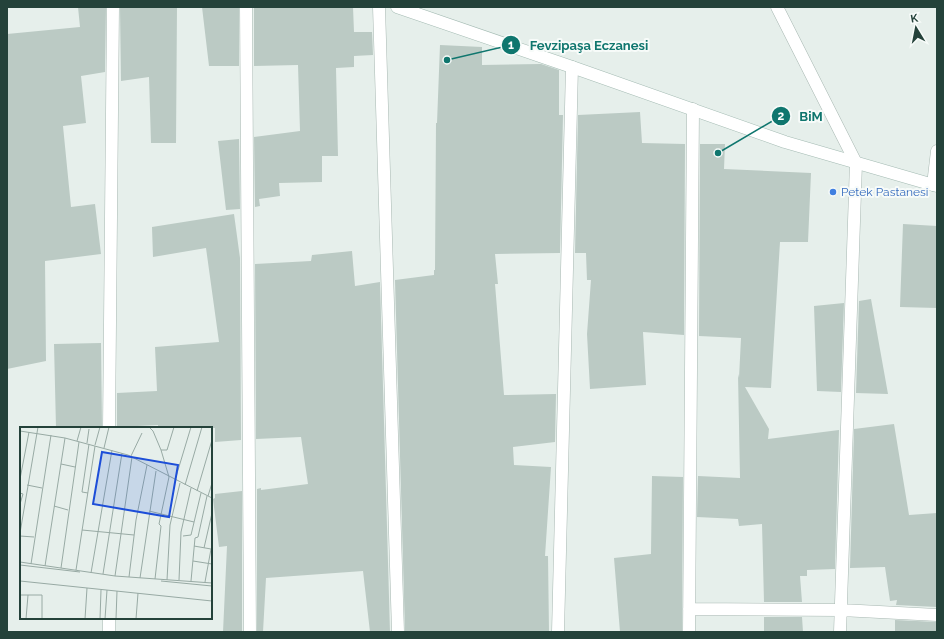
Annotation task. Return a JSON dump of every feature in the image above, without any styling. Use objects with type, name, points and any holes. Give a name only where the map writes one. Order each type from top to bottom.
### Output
[{"type":"street","points":[[109,427],[114,7]]},
{"type":"street","points":[[246,7],[250,632]]},
{"type":"street","points":[[379,7],[398,632]]},
{"type":"street","points":[[397,7],[572,66],[784,142],[935,186],[937,151]]},
{"type":"street","points":[[778,7],[856,163],[840,632]]},
{"type":"street","points":[[558,632],[572,66]]},
{"type":"street","points":[[689,632],[693,109]]},
{"type":"street","points":[[690,609],[840,610],[937,615]]},
{"type":"street","points":[[109,619],[109,632]]},
{"type":"building","points":[[78,7],[106,7],[105,72],[81,76],[86,123],[63,126],[71,207],[95,204],[101,254],[45,261],[46,361],[7,369],[7,34],[80,27]]},
{"type":"building","points":[[120,7],[177,7],[176,143],[151,143],[149,77],[121,81]]},
{"type":"building","points":[[202,7],[239,7],[239,66],[209,66]]},
{"type":"building","points":[[254,7],[353,7],[354,32],[372,32],[373,55],[354,56],[354,67],[336,68],[338,156],[322,156],[322,182],[279,183],[280,196],[259,199],[260,206],[255,207],[254,137],[300,131],[298,65],[254,66]]},
{"type":"building","points":[[440,45],[482,47],[482,65],[541,64],[559,70],[559,115],[563,115],[560,253],[495,254],[498,284],[495,284],[504,395],[556,394],[555,442],[513,447],[514,465],[551,467],[545,556],[548,556],[549,632],[405,632],[395,280],[434,275],[435,270],[436,123]]},
{"type":"building","points":[[640,112],[642,143],[685,144],[684,335],[643,332],[646,385],[590,389],[587,334],[591,280],[587,280],[586,253],[575,253],[578,115]]},
{"type":"building","points":[[239,139],[240,209],[226,210],[218,141]]},
{"type":"building","points":[[700,144],[725,144],[724,169],[811,173],[808,242],[780,242],[771,388],[745,387],[769,429],[768,439],[839,430],[835,569],[807,570],[807,576],[800,576],[802,602],[764,602],[762,524],[739,526],[738,519],[697,517],[698,476],[740,478],[738,374],[739,378],[741,338],[699,336]]},
{"type":"building","points":[[234,214],[240,258],[241,440],[215,442],[215,428],[212,427],[158,427],[158,425],[117,427],[117,393],[157,391],[155,347],[219,342],[206,248],[153,257],[152,227]]},
{"type":"building","points":[[903,224],[937,226],[937,308],[900,307]]},
{"type":"building","points":[[352,251],[355,286],[380,282],[390,632],[370,632],[363,571],[266,578],[263,632],[257,632],[257,489],[261,488],[261,490],[308,484],[301,437],[256,439],[255,264],[311,261],[312,255]]},
{"type":"building","points":[[871,299],[888,394],[856,393],[859,301]]},
{"type":"building","points":[[844,303],[841,392],[817,391],[814,306]]},
{"type":"building","points":[[101,343],[102,427],[56,427],[54,344]]},
{"type":"building","points":[[894,424],[909,515],[937,513],[937,607],[896,605],[897,600],[890,601],[885,567],[850,568],[854,429]]},
{"type":"building","points":[[652,476],[683,477],[682,632],[620,632],[614,558],[651,554]]},
{"type":"building","points":[[242,491],[242,632],[223,632],[227,546],[219,547],[213,499],[215,498],[215,494]]},
{"type":"building","points":[[764,617],[802,617],[803,632],[764,632]]},
{"type":"building","points":[[895,620],[937,622],[937,632],[895,632]]},
{"type":"place","name":"Fevzipaşa Eczanesi","points":[[447,60]]},
{"type":"place","name":"BiM","points":[[718,153]]},
{"type":"place","name":"Petek Pastanesi","points":[[833,192]]}]
